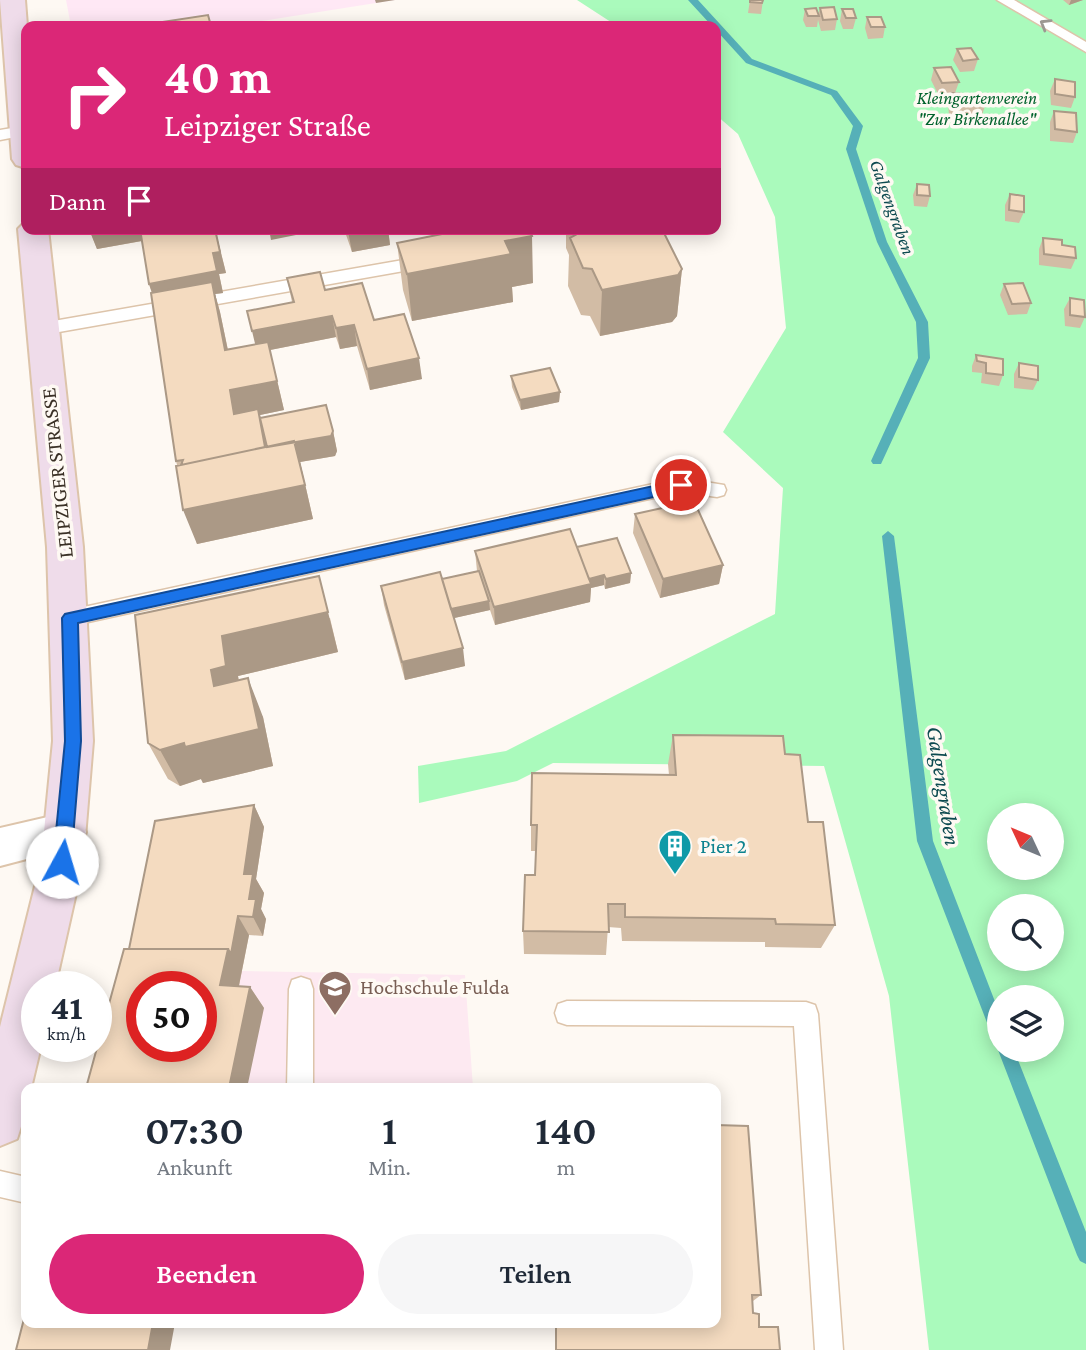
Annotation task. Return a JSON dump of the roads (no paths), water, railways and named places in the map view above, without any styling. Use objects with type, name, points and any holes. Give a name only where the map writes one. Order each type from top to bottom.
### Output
[{"type":"main road","points":[[12,0],[18,122]]},
{"type":"main road","name":"LEIPZIGER STRASSE","points":[[0,1122],[55,894],[65,832],[73,741],[70,618],[34,235]]},
{"type":"street","points":[[0,847],[65,832]]},
{"type":"lane","points":[[1004,0],[1086,48]]},
{"type":"lane","points":[[43,329],[438,260]]},
{"type":"lane","points":[[70,618],[681,485],[718,490]]},
{"type":"lane","points":[[300,1083],[301,989]]},
{"type":"lane","points":[[567,1013],[806,1014],[829,1350]]},
{"type":"lane","points":[[0,1184],[21,1189]]},
{"type":"waterway","name":"Galgengraben","points":[[693,0],[712,21]]},
{"type":"waterway","name":"Galgengraben","points":[[721,30],[749,61],[834,93],[858,126],[851,149],[882,242],[922,322],[924,358],[877,461]]},
{"type":"waterway","name":"Galgengraben","points":[[888,536],[925,841],[987,1002]]},
{"type":"waterway","name":"Galgengraben","points":[[1011,1062],[1086,1255]]},
{"type":"place","name":"Pier 2","points":[[675,876]]},
{"type":"place","name":"Hochschule Fulda","points":[[335,1017]]},
{"type":"park label","name":"Kleingartenverein \"Zur Birkenallee\"","points":[[977,108]]}]
